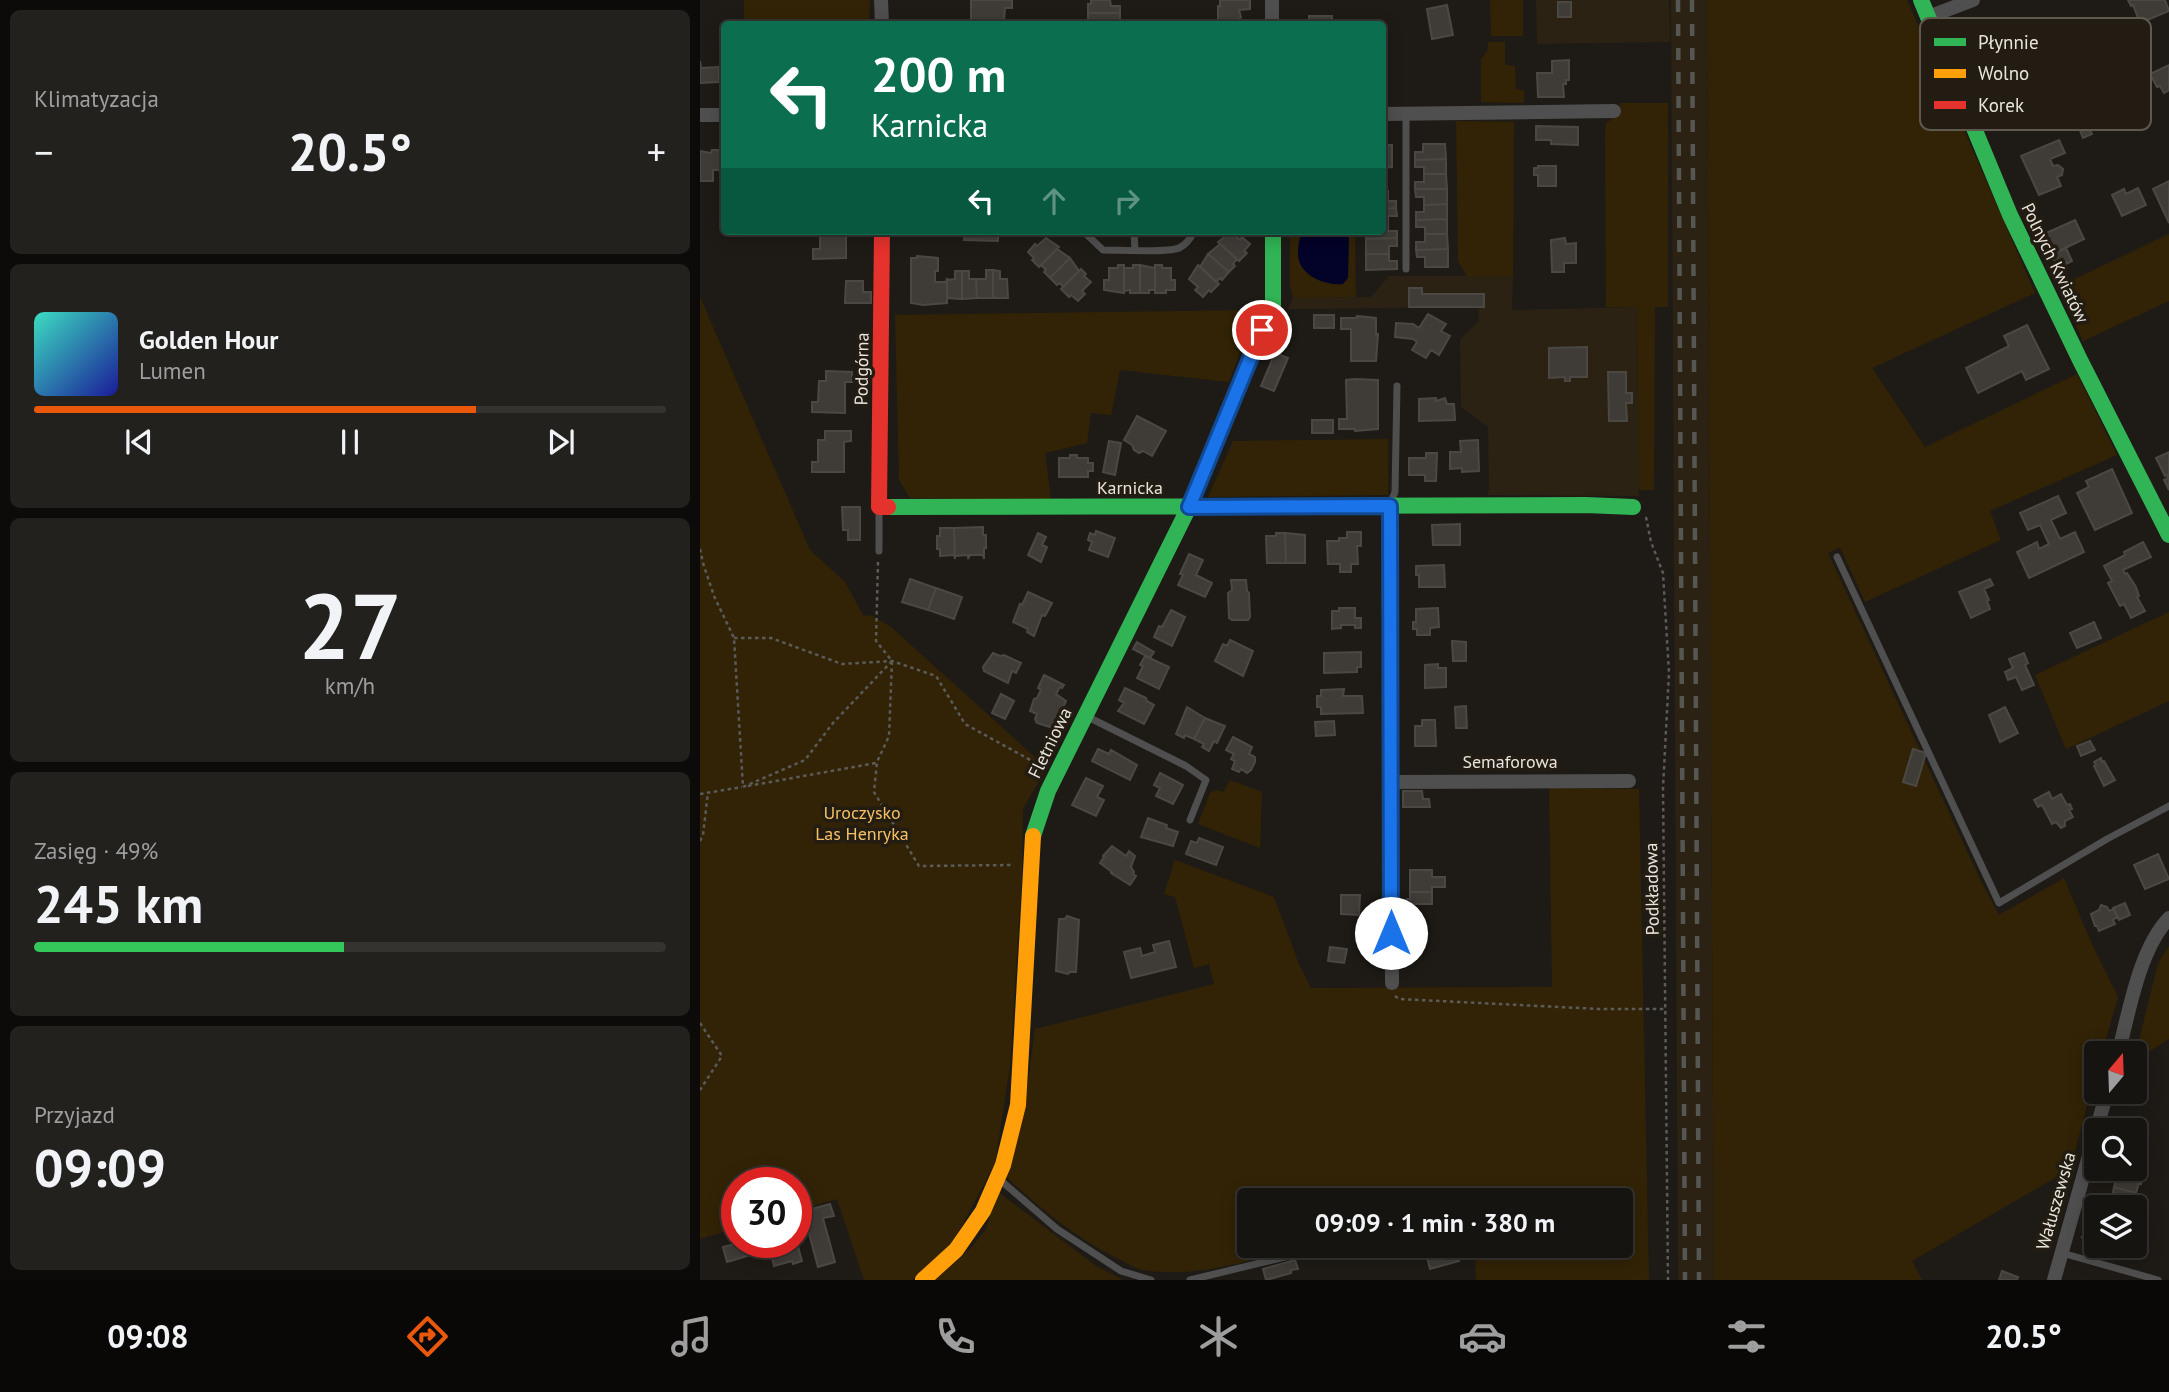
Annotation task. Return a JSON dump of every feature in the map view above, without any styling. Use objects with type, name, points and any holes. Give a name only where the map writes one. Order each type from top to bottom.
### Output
[{"type":"street","points":[[881,0],[882,21]]},
{"type":"street","points":[[1272,0],[1272,21]]},
{"type":"street","name":"Polnych Kwiatów","points":[[1921,0],[1928,17]]},
{"type":"street","points":[[1928,17],[1973,0]]},
{"type":"street","points":[[1386,114],[1614,111]]},
{"type":"street","points":[[700,114],[721,115]]},
{"type":"street","name":"Polnych Kwiatów","points":[[1975,130],[2010,215],[2169,535]]},
{"type":"street","name":"Podgórna","points":[[879,507],[882,235]]},
{"type":"street","name":"Fletniowa","points":[[923,1280],[956,1250],[973,1227],[1003,1165],[1018,1105],[1033,836],[1056,774],[1189,507],[1273,305],[1273,235]]},
{"type":"street","points":[[1390,506],[1392,983]]},
{"type":"street","name":"Karnicka","points":[[879,507],[1633,507]]},
{"type":"street","name":"Semaforowa","points":[[1391,782],[1629,781]]},
{"type":"street","points":[[2122,1041],[2143,963],[2154,937],[2169,918]]},
{"type":"street","name":"Wałuszewska","points":[[2054,1280],[2104,1104]]},
{"type":"lane","points":[[1406,114],[1406,269]]},
{"type":"lane","points":[[1087,235],[1104,250],[1177,250],[1192,235]]},
{"type":"lane","points":[[1134,235],[1135,250]]},
{"type":"lane","points":[[1390,506],[1395,492],[1396,386]]},
{"type":"lane","points":[[879,507],[879,551]]},
{"type":"lane","points":[[1837,557],[1999,902],[2169,806]]},
{"type":"lane","points":[[1084,715],[1186,766],[1206,780],[1190,820]]},
{"type":"lane","points":[[997,1177],[1056,1229],[1121,1271],[1151,1280]]},
{"type":"lane","points":[[2062,1253],[2158,1280]]},
{"type":"lane","points":[[1190,1280],[1281,1258]]},
{"type":"path","name":"Podkładowa","points":[[1633,507],[1645,515],[1651,542],[1663,573],[1669,673],[1663,788],[1668,1280]]},
{"type":"path","points":[[700,549],[714,596],[734,638],[743,787]]},
{"type":"path","points":[[879,551],[876,641],[892,660],[889,736],[877,762],[874,792],[919,866],[1031,865]]},
{"type":"path","points":[[734,638],[771,638],[842,664],[892,660],[936,677],[965,724],[1056,774]]},
{"type":"path","points":[[743,787],[805,760],[833,723],[892,660]]},
{"type":"path","points":[[700,794],[877,762]]},
{"type":"path","points":[[700,841],[708,792]]},
{"type":"path","points":[[1392,983],[1393,994],[1399,999],[1599,1009],[1666,1009]]},
{"type":"path","points":[[700,1023],[722,1056],[700,1090]]},
{"type":"shaded area","points":[[1536,0],[1669,0],[1670,42],[1537,44]]},
{"type":"shaded area","points":[[1671,0],[1707,0],[1714,1280],[1678,1280]]},
{"type":"shaded area","points":[[1389,276],[1513,276],[1512,310],[1637,307],[1639,496],[1487,495],[1488,427],[1461,407],[1460,339],[1479,321],[1478,307],[1288,309],[1293,298],[1371,297]]},
{"type":"green space","points":[[744,0],[870,0],[869,21],[744,21]]},
{"type":"green space","points":[[1490,0],[1523,0],[1523,36],[1491,36]]},
{"type":"green space","points":[[1707,0],[1907,0],[1920,30],[1920,130],[1964,130],[2035,293],[1872,368],[1925,447],[2077,374],[2117,455],[1990,511],[2001,540],[1865,602],[1840,547],[1828,553],[1999,915],[2064,878],[2118,997],[2105,1041],[2084,1041],[2084,1104],[2088,1104],[2070,1169],[1912,1261],[1922,1280],[1714,1280]]},
{"type":"green space","points":[[1488,42],[1505,42],[1505,65],[1515,66],[1516,89],[1524,90],[1524,103],[1481,102],[1481,59],[1487,51]]},
{"type":"green space","points":[[1620,103],[1668,103],[1668,307],[1655,307],[1654,490],[1639,490],[1637,307],[1606,307],[1605,135],[1606,123],[1619,114]]},
{"type":"green space","points":[[1456,121],[1514,122],[1513,276],[1467,276],[1458,261]]},
{"type":"green space","points":[[2169,234],[2169,301],[2083,341],[2058,287]]},
{"type":"green space","points":[[1290,235],[1301,235],[1298,245],[1348,278],[1349,235],[1355,235],[1356,297],[1293,298],[1290,285]]},
{"type":"green space","name":"Uroczysko Las Henryka","points":[[700,297],[810,550],[845,582],[863,615],[873,616],[891,627],[1047,768],[1023,808],[1022,872],[1010,1066],[995,1163],[951,1246],[912,1280],[864,1280],[837,1199],[812,1206],[812,1167],[721,1167],[721,1233],[700,1239]]},
{"type":"green space","points":[[1255,310],[1229,382],[1120,370],[1111,415],[1091,413],[1087,443],[1045,453],[1051,500],[910,498],[899,480],[895,315]]},
{"type":"green space","points":[[1388,439],[1388,495],[1208,497],[1233,441]]},
{"type":"green space","points":[[2169,612],[2169,701],[2066,749],[2035,675]]},
{"type":"green space","points":[[1230,780],[1262,792],[1260,848],[1198,824],[1210,793],[1216,790],[1223,792]]},
{"type":"green space","points":[[1549,788],[1639,789],[1649,1280],[1476,1280],[1475,1258],[1633,1258],[1633,1188],[1237,1188],[1237,1258],[1261,1258],[1205,1270],[1164,1272],[1137,1268],[1088,1242],[1006,1177],[1028,1082],[1035,1029],[1214,984],[1209,964],[1194,968],[1175,897],[1164,894],[1175,860],[1274,897],[1311,988],[1552,987]]},
{"type":"green space","points":[[2169,946],[2169,1039],[2147,1053],[2147,1041],[2139,1041],[2158,963]]},
{"type":"green space","points":[[997,1191],[1096,1266],[1123,1280],[935,1280],[971,1248],[986,1229]]},
{"type":"water","points":[[1301,235],[1349,235],[1348,278],[1343,284],[1333,284],[1309,274],[1298,259]]},
{"type":"building","points":[[971,0],[1012,0],[1012,8],[1005,8],[1004,21],[971,20]]},
{"type":"building","points":[[1091,0],[1110,0],[1111,6],[1120,6],[1120,13],[1088,13]]},
{"type":"building","points":[[1220,0],[1250,0],[1250,9],[1239,10],[1239,21],[1218,21]]},
{"type":"building","points":[[2128,0],[2165,0],[2169,11],[2151,18],[2138,18],[2133,5],[2131,6]]},
{"type":"building","points":[[1558,2],[1571,2],[1571,17],[1558,17]]},
{"type":"building","points":[[1447,5],[1453,35],[1432,39],[1427,9]]},
{"type":"building","points":[[1088,13],[1120,13],[1120,21],[1088,21]]},
{"type":"building","points":[[1309,16],[1332,16],[1332,21],[1309,21]]},
{"type":"building","points":[[1569,60],[1569,80],[1563,84],[1564,97],[1538,97],[1537,73],[1552,73],[1552,61]]},
{"type":"building","points":[[700,61],[701,68],[719,67],[719,82],[700,83]]},
{"type":"building","points":[[2169,65],[2169,90],[2164,93],[2160,86],[2157,87],[2151,74]]},
{"type":"building","points":[[1536,126],[1578,127],[1578,145],[1551,144],[1551,140],[1536,140]]},
{"type":"building","points":[[2080,130],[2090,130],[2092,134],[2083,138]]},
{"type":"building","points":[[2059,140],[2065,153],[2050,159],[2053,166],[2058,165],[2063,169],[2062,175],[2057,177],[2061,186],[2039,195],[2021,156]]},
{"type":"building","points":[[1423,144],[1445,144],[1446,159],[1415,160],[1415,152],[1423,152]]},
{"type":"building","points":[[1386,145],[1392,145],[1392,167],[1386,168]]},
{"type":"building","points":[[712,150],[721,150],[721,170],[713,170],[713,181],[700,181],[700,151],[711,153]]},
{"type":"building","points":[[1446,159],[1446,174],[1424,174],[1424,167],[1415,167],[1415,160]]},
{"type":"building","points":[[1556,166],[1556,186],[1538,186],[1538,175],[1534,175],[1534,168]]},
{"type":"building","points":[[1424,174],[1446,174],[1447,189],[1415,189],[1415,182],[1424,182]]},
{"type":"building","points":[[2169,181],[2169,223],[2153,189]]},
{"type":"building","points":[[2138,188],[2146,205],[2122,216],[2112,195],[2124,189],[2126,194]]},
{"type":"building","points":[[1415,189],[1447,189],[1447,204],[1424,205],[1424,197],[1416,197]]},
{"type":"building","points":[[1386,191],[1388,201],[1396,201],[1396,208],[1386,209]]},
{"type":"building","points":[[1447,204],[1447,219],[1416,220],[1416,212],[1424,212],[1424,205]]},
{"type":"building","points":[[1396,208],[1397,216],[1388,216],[1388,224],[1386,224],[1386,209]]},
{"type":"building","points":[[1447,219],[1447,234],[1425,234],[1425,227],[1416,227],[1416,220]]},
{"type":"building","points":[[2075,220],[2084,239],[2053,254],[2044,234]]},
{"type":"building","points":[[1386,224],[1388,231],[1397,231],[1397,238],[1366,239],[1366,235],[1386,235]]},
{"type":"building","points":[[1425,234],[1447,234],[1448,249],[1416,250],[1416,242],[1425,242]]},
{"type":"building","points":[[820,235],[846,235],[846,258],[813,259],[813,249],[820,249]]},
{"type":"building","points":[[965,235],[998,235],[998,241],[964,240]]},
{"type":"building","points":[[1227,235],[1234,235],[1250,244],[1244,251],[1247,253],[1239,261],[1218,242]]},
{"type":"building","points":[[1046,238],[1059,247],[1039,267],[1028,252]]},
{"type":"building","points":[[1397,238],[1397,246],[1389,246],[1389,254],[1366,254],[1366,239]]},
{"type":"building","points":[[1565,238],[1566,244],[1576,243],[1576,263],[1564,263],[1564,272],[1552,272],[1551,240]]},
{"type":"building","points":[[1220,244],[1237,259],[1229,272],[1208,254]]},
{"type":"building","points":[[2066,248],[2072,261],[2056,265],[2051,255]]},
{"type":"building","points":[[1057,249],[1070,258],[1050,278],[1041,265]]},
{"type":"building","points":[[1448,249],[1448,267],[1425,267],[1425,257],[1417,257],[1416,250]]},
{"type":"building","points":[[1208,254],[1229,272],[1222,280],[1220,278],[1216,282],[1200,267]]},
{"type":"building","points":[[1366,254],[1389,254],[1389,261],[1397,261],[1397,269],[1366,270]]},
{"type":"building","points":[[911,258],[938,258],[935,282],[946,282],[947,278],[947,303],[911,303]]},
{"type":"building","points":[[1070,258],[1079,271],[1063,287],[1060,283],[1057,285],[1050,278]]},
{"type":"building","points":[[1118,265],[1124,265],[1124,293],[1104,290],[1104,280],[1109,280],[1109,268],[1118,268]]},
{"type":"building","points":[[1133,265],[1140,265],[1140,293],[1124,291],[1124,268],[1133,268]]},
{"type":"building","points":[[1140,265],[1155,268],[1155,290],[1149,290],[1149,293],[1140,293]]},
{"type":"building","points":[[1155,265],[1171,268],[1171,280],[1175,280],[1175,290],[1155,293]]},
{"type":"building","points":[[1198,265],[1219,284],[1203,297],[1195,290],[1198,287],[1189,279]]},
{"type":"building","points":[[1081,269],[1091,282],[1082,291],[1085,294],[1078,301],[1061,289]]},
{"type":"building","points":[[986,270],[993,270],[993,298],[977,298],[976,279],[986,279]]},
{"type":"building","points":[[993,270],[1000,271],[1000,279],[1007,279],[1008,298],[993,298]]},
{"type":"building","points":[[955,271],[962,271],[962,299],[947,298],[947,280],[955,279]]},
{"type":"building","points":[[962,271],[969,271],[969,279],[976,279],[977,298],[962,299]]},
{"type":"building","points":[[846,281],[863,281],[863,292],[871,292],[871,303],[845,303]]},
{"type":"building","points":[[1409,288],[1422,288],[1422,294],[1484,294],[1484,307],[1409,307]]},
{"type":"building","points":[[1428,314],[1446,324],[1441,331],[1450,336],[1439,355],[1431,350],[1426,358],[1412,350],[1417,342],[1413,339],[1395,337],[1396,323],[1413,324],[1419,328]]},
{"type":"building","points":[[1314,315],[1334,315],[1334,328],[1314,328]]},
{"type":"building","points":[[1341,318],[1376,318],[1376,361],[1351,361],[1351,329],[1341,329]]},
{"type":"building","points":[[2027,325],[2049,369],[2026,380],[2022,371],[1978,393],[1966,368],[2009,346],[2004,336]]},
{"type":"building","points":[[1587,347],[1587,377],[1570,377],[1570,381],[1565,381],[1565,377],[1549,378],[1549,348]]},
{"type":"building","points":[[1275,353],[1288,358],[1274,391],[1261,386]]},
{"type":"building","points":[[826,371],[852,372],[852,382],[845,382],[845,413],[812,412],[812,402],[818,402],[819,381],[826,381]]},
{"type":"building","points":[[1608,372],[1626,372],[1626,393],[1632,393],[1632,403],[1626,403],[1627,421],[1609,421]]},
{"type":"building","points":[[1346,380],[1378,380],[1378,429],[1339,429],[1339,419],[1347,419]]},
{"type":"building","points":[[1436,398],[1436,401],[1445,398],[1447,404],[1454,404],[1455,420],[1419,421],[1419,399]]},
{"type":"building","points":[[1137,416],[1166,431],[1152,456],[1143,451],[1139,453],[1124,440]]},
{"type":"building","points":[[1312,420],[1333,420],[1333,433],[1312,433]]},
{"type":"building","points":[[825,431],[851,431],[851,441],[844,442],[844,472],[812,472],[812,462],[818,462],[818,440],[825,440]]},
{"type":"building","points":[[1478,440],[1479,471],[1462,472],[1462,468],[1450,469],[1450,452],[1461,452],[1460,441]]},
{"type":"building","points":[[1109,441],[1121,443],[1115,475],[1103,472]]},
{"type":"building","points":[[2169,452],[2169,490],[2164,480],[2168,478],[2167,475],[2165,476],[2156,458]]},
{"type":"building","points":[[1426,453],[1437,453],[1436,481],[1425,481],[1425,475],[1409,475],[1409,458],[1426,458]]},
{"type":"building","points":[[1070,455],[1088,458],[1088,463],[1093,463],[1093,471],[1088,471],[1088,477],[1059,477],[1059,458],[1070,458]]},
{"type":"building","points":[[2112,469],[2132,513],[2095,530],[2077,493],[2089,487],[2086,481]]},
{"type":"building","points":[[2058,496],[2066,513],[2051,520],[2060,539],[2075,532],[2084,552],[2029,578],[2017,552],[2037,542],[2039,549],[2049,544],[2040,525],[2028,530],[2020,513]]},
{"type":"building","points":[[842,507],[860,507],[860,540],[848,540],[848,530],[843,530]]},
{"type":"building","points":[[1460,524],[1460,545],[1433,545],[1432,525]]},
{"type":"building","points":[[983,527],[983,535],[986,535],[984,559],[983,555],[970,555],[968,559],[968,555],[955,556],[955,559],[954,528]]},
{"type":"building","points":[[940,528],[954,528],[955,559],[954,555],[940,556],[937,536],[940,536]]},
{"type":"building","points":[[1096,531],[1115,538],[1108,557],[1089,550],[1092,542],[1088,540],[1090,533],[1095,535]]},
{"type":"building","points":[[1347,532],[1361,532],[1361,546],[1357,546],[1358,564],[1351,564],[1351,572],[1340,572],[1340,564],[1328,564],[1327,541],[1347,538]]},
{"type":"building","points":[[1038,533],[1046,537],[1042,545],[1047,547],[1041,562],[1028,555]]},
{"type":"building","points":[[1276,533],[1285,533],[1286,563],[1267,563],[1266,536],[1276,536]]},
{"type":"building","points":[[1285,533],[1305,535],[1305,563],[1286,563]]},
{"type":"building","points":[[2143,542],[2151,557],[2123,570],[2136,587],[2137,597],[2145,611],[2131,618],[2124,604],[2120,606],[2108,583],[2112,581],[2104,566]]},
{"type":"building","points":[[1189,554],[1203,560],[1196,575],[1212,583],[1205,597],[1178,585]]},
{"type":"building","points":[[1444,565],[1445,587],[1419,587],[1416,566]]},
{"type":"building","points":[[910,579],[936,588],[928,610],[902,602]]},
{"type":"building","points":[[1990,579],[1993,585],[1984,589],[1990,609],[1971,618],[1959,592]]},
{"type":"building","points":[[1231,580],[1246,580],[1249,593],[1248,620],[1229,618],[1228,593],[1232,590]]},
{"type":"building","points":[[936,588],[962,597],[954,619],[928,610]]},
{"type":"building","points":[[1028,592],[1052,603],[1045,616],[1042,615],[1034,636],[1027,632],[1028,629],[1013,622]]},
{"type":"building","points":[[1339,608],[1355,608],[1355,618],[1361,618],[1361,628],[1341,625],[1341,628],[1332,629],[1332,611],[1339,611]]},
{"type":"building","points":[[1438,608],[1439,627],[1430,628],[1430,635],[1417,635],[1417,629],[1413,629],[1416,609]]},
{"type":"building","points":[[1171,610],[1185,617],[1172,646],[1154,637]]},
{"type":"building","points":[[2094,622],[2101,638],[2077,648],[2070,633]]},
{"type":"building","points":[[1230,640],[1253,651],[1243,676],[1215,661],[1223,644],[1227,646]]},
{"type":"building","points":[[1452,641],[1466,642],[1466,661],[1453,661]]},
{"type":"building","points":[[1137,642],[1154,652],[1150,658],[1133,649]]},
{"type":"building","points":[[1361,652],[1361,667],[1357,667],[1357,672],[1324,673],[1324,653]]},
{"type":"building","points":[[993,653],[1021,663],[1016,673],[1012,671],[1008,683],[984,671],[983,667]]},
{"type":"building","points":[[2024,653],[2028,663],[2025,665],[2034,685],[2022,690],[2016,677],[2008,680],[2005,672],[2013,668],[2009,659]]},
{"type":"building","points":[[1145,656],[1169,667],[1159,689],[1137,678]]},
{"type":"building","points":[[1438,664],[1438,668],[1446,668],[1446,687],[1425,688],[1425,665]]},
{"type":"building","points":[[1044,675],[1064,685],[1056,694],[1066,701],[1053,728],[1037,723],[1037,714],[1030,711],[1041,690],[1038,688]]},
{"type":"building","points":[[1125,688],[1154,705],[1144,724],[1118,711],[1124,703],[1119,700]]},
{"type":"building","points":[[1344,689],[1343,696],[1362,696],[1363,713],[1321,714],[1321,707],[1317,707],[1317,696],[1321,696],[1321,690]]},
{"type":"building","points":[[1001,694],[1014,701],[1005,719],[992,713]]},
{"type":"building","points":[[1466,706],[1467,728],[1456,728],[1455,707]]},
{"type":"building","points":[[1187,707],[1205,718],[1194,739],[1176,734]]},
{"type":"building","points":[[2005,707],[2018,733],[2000,742],[1989,715]]},
{"type":"building","points":[[1205,718],[1225,726],[1217,743],[1214,741],[1209,751],[1202,747],[1204,744],[1194,739]]},
{"type":"building","points":[[1422,720],[1435,720],[1436,746],[1415,746],[1415,726],[1422,726]]},
{"type":"building","points":[[1334,721],[1335,735],[1316,736],[1315,722]]},
{"type":"building","points":[[1233,737],[1252,747],[1249,754],[1255,757],[1255,762],[1247,773],[1241,769],[1239,772],[1232,769],[1235,761],[1231,759],[1234,754],[1226,750]]},
{"type":"building","points":[[2090,741],[2095,750],[2081,756],[2077,746]]},
{"type":"building","points":[[1098,749],[1109,754],[1111,750],[1137,765],[1130,780],[1092,761]]},
{"type":"building","points":[[1913,749],[1926,753],[1916,786],[1903,782]]},
{"type":"building","points":[[2101,758],[2115,780],[2104,786],[2094,766],[2094,762]]},
{"type":"building","points":[[1160,773],[1183,785],[1173,804],[1156,796],[1160,788],[1154,785]]},
{"type":"building","points":[[1086,778],[1103,786],[1097,797],[1104,800],[1096,816],[1072,805]]},
{"type":"building","points":[[1403,791],[1422,791],[1423,799],[1429,799],[1430,807],[1403,807]]},
{"type":"building","points":[[2049,792],[2052,799],[2061,794],[2072,809],[2069,810],[2073,817],[2065,821],[2065,826],[2061,828],[2056,822],[2052,824],[2042,805],[2038,807],[2034,800]]},
{"type":"building","points":[[1148,818],[1178,832],[1173,846],[1141,837]]},
{"type":"building","points":[[1199,838],[1223,847],[1216,865],[1186,854],[1191,841],[1197,843]]},
{"type":"building","points":[[1112,846],[1126,856],[1129,851],[1135,856],[1131,867],[1136,876],[1130,885],[1100,863]]},
{"type":"building","points":[[2158,854],[2169,879],[2145,889],[2134,865]]},
{"type":"building","points":[[1410,870],[1432,870],[1432,877],[1445,877],[1445,887],[1432,887],[1432,892],[1410,892]]},
{"type":"building","points":[[1410,892],[1432,892],[1432,904],[1407,904]]},
{"type":"building","points":[[1341,895],[1360,895],[1359,915],[1341,914]]},
{"type":"building","points":[[2125,903],[2130,915],[2119,920],[2113,908]]},
{"type":"building","points":[[2101,905],[2109,911],[2114,909],[2117,917],[2113,920],[2115,924],[2099,931],[2091,914],[2099,910]]},
{"type":"building","points":[[1067,916],[1079,920],[1076,972],[1068,974],[1056,971],[1059,919],[1065,919]]},
{"type":"building","points":[[1169,941],[1176,967],[1131,978],[1124,952],[1140,948],[1142,956],[1155,952],[1153,945]]},
{"type":"building","points":[[1330,947],[1347,949],[1344,963],[1328,961]]},
{"type":"building","points":[[2116,1181],[2142,1181],[2136,1193],[2114,1187]]},
{"type":"building","points":[[2114,1187],[2136,1193],[2135,1195],[2112,1195]]},
{"type":"building","points":[[830,1204],[834,1216],[823,1218],[835,1262],[818,1267],[812,1245],[812,1209]]},
{"type":"building","points":[[772,1258],[801,1258],[802,1261],[793,1264],[792,1261],[774,1266]]},
{"type":"building","points":[[1427,1258],[1458,1258],[1459,1261],[1430,1269]]},
{"type":"building","points":[[1295,1260],[1298,1269],[1266,1280],[1263,1269]]},
{"type":"building","points":[[2002,1271],[2018,1277],[2017,1280],[1999,1280]]},
{"type":"railway","points":[[1678,0],[1685,1280]]},
{"type":"railway","points":[[1692,0],[1699,1280]]},
{"type":"traffic: fast","points":[[1921,0],[1928,18]]},
{"type":"traffic: fast","points":[[1975,130],[2010,215],[2169,535]]},
{"type":"traffic: fast","points":[[1033,836],[1048,791],[1189,507],[1273,305],[1273,235]]},
{"type":"traffic: fast","points":[[888,507],[1633,507]]},
{"type":"traffic: slow","points":[[923,1280],[956,1250],[983,1211],[1003,1165],[1018,1105],[1033,836]]},
{"type":"traffic: jam","points":[[882,235],[879,507],[888,507]]},
{"type":"route","points":[[1262,330],[1189,507],[1390,506],[1391,933]]}]
